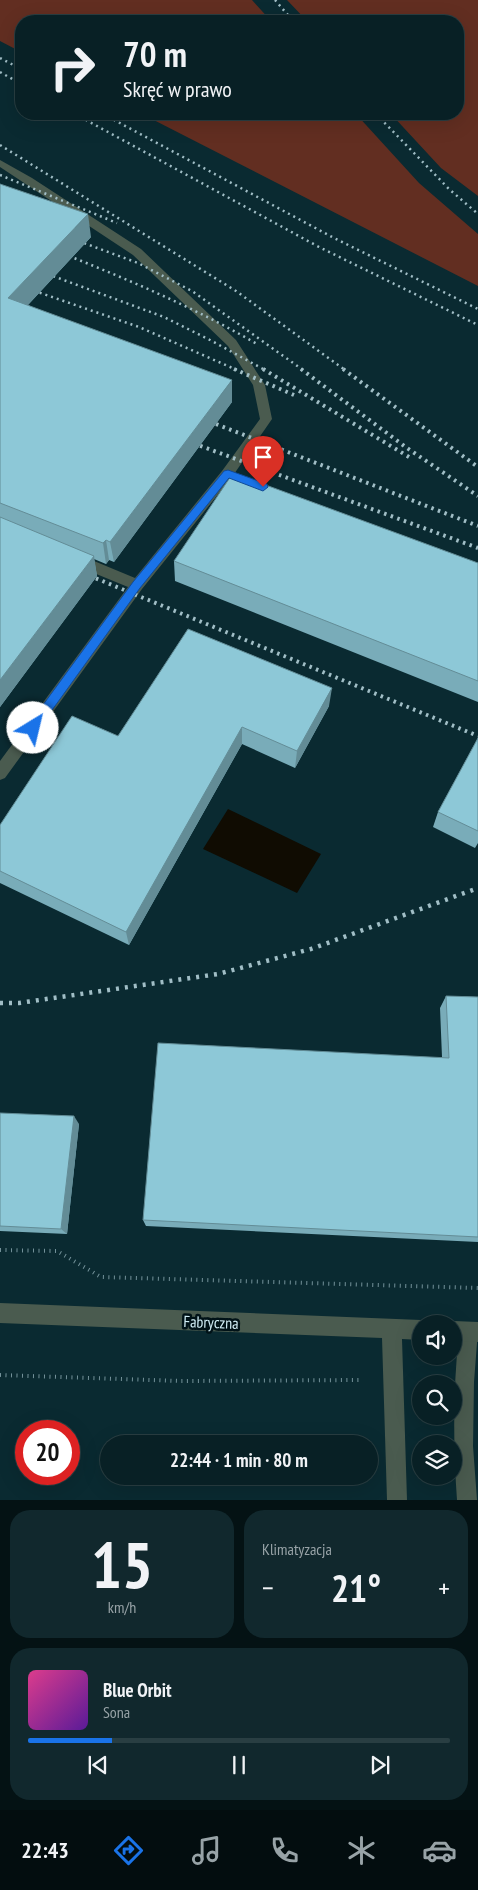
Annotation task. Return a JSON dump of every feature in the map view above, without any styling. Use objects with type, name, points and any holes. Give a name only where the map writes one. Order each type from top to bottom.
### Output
[{"type":"street","points":[[0,163],[137,252],[232,343],[259,385],[266,419],[232,475],[137,585],[0,772]]},
{"type":"street","points":[[64,554],[137,585]]},
{"type":"street","name":"Fabryczna","points":[[0,1313],[412,1330]]},
{"type":"street","points":[[392,1329],[397,1500]]},
{"type":"street","points":[[467,1332],[463,1446],[467,1500]]},
{"type":"path","points":[[0,1250],[57,1251],[101,1277],[478,1288]]},
{"type":"path","points":[[0,1375],[181,1381],[392,1380]]},
{"type":"shaded area","points":[[0,0],[252,0],[266,15],[15,15],[15,49],[0,41]]},
{"type":"shaded area","points":[[287,0],[478,0],[478,196],[441,168],[397,120],[464,120],[464,15],[301,15]]},
{"type":"shaded area","points":[[154,120],[361,120],[419,183],[478,234],[478,286]]},
{"type":"shaded area","points":[[228,809],[321,854],[297,893],[203,849]]},
{"type":"building","points":[[0,184],[88,214],[8,298],[232,380],[110,542],[106,540],[103,543],[0,503]]},
{"type":"building","points":[[233,473],[478,563],[478,681],[174,561]]},
{"type":"building","points":[[0,517],[94,556],[0,680]]},
{"type":"building","points":[[188,629],[332,688],[297,751],[242,727],[126,932],[0,871],[0,825],[72,716],[118,736]]},
{"type":"building","points":[[478,738],[478,831],[438,812]]},
{"type":"building","points":[[446,996],[478,997],[478,1237],[143,1220],[158,1043],[449,1058]]},
{"type":"building","points":[[0,1113],[74,1116],[61,1229],[0,1226]]},
{"type":"railway","points":[[275,0],[288,15]]},
{"type":"railway","points":[[0,58],[15,66]]},
{"type":"railway","points":[[0,72],[15,81]]},
{"type":"railway","points":[[86,120],[319,247],[478,325]]},
{"type":"railway","points":[[114,120],[334,238],[478,309]]},
{"type":"railway","points":[[382,120],[449,189],[478,214]]},
{"type":"railway","points":[[0,145],[236,291],[345,370]]},
{"type":"railway","points":[[0,175],[117,223]]},
{"type":"railway","points":[[73,239],[138,263],[192,291],[303,370]]},
{"type":"railway","points":[[69,256],[165,297],[257,344]]},
{"type":"railway","points":[[42,272],[164,317],[265,370]]},
{"type":"railway","points":[[0,279],[139,327],[237,370]]},
{"type":"railway","points":[[234,369],[294,395]]},
{"type":"railway","points":[[263,369],[409,457]]},
{"type":"railway","points":[[301,369],[407,448],[478,496]]},
{"type":"railway","points":[[343,369],[478,467]]},
{"type":"railway","points":[[203,419],[478,526]]},
{"type":"railway","points":[[187,441],[478,548]]},
{"type":"railway","points":[[83,573],[478,736]]},
{"type":"railway","points":[[0,1003],[19,1003],[218,974],[311,949],[478,888]]},
{"type":"route","points":[[33,728],[137,585],[228,474],[263,487]]}]
